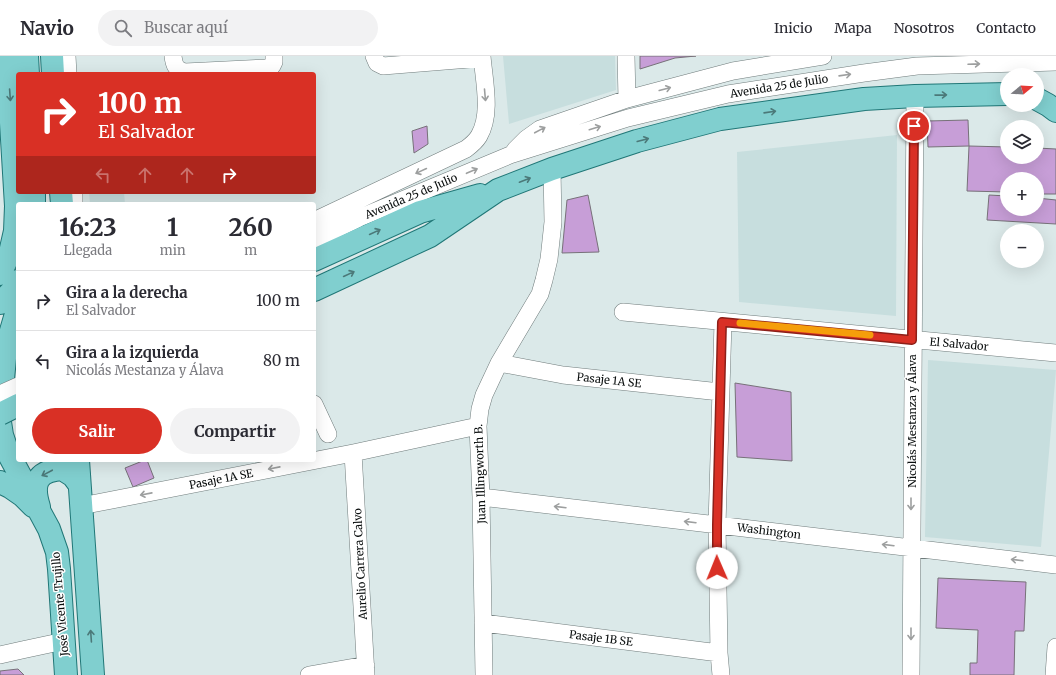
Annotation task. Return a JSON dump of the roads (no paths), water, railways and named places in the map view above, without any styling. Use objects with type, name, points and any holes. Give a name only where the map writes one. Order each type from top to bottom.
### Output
[{"type":"main road","points":[[0,274],[10,253],[15,231],[16,206],[7,56]]},
{"type":"main road","points":[[27,56],[28,72]]},
{"type":"main road","points":[[52,56],[53,72]]},
{"type":"main road","points":[[1044,93],[1056,93]]},
{"type":"main road","name":"Avenida 25 de Julio","points":[[316,259],[420,212],[498,190],[552,169],[637,141],[720,119],[864,99],[914,96],[1000,94]]},
{"type":"main road","points":[[1044,103],[1056,111]]},
{"type":"main road","name":"Avenida 25 de Julio","points":[[316,289],[430,236],[498,190]]},
{"type":"main road","points":[[0,303],[16,285]]},
{"type":"main road","name":"José Vicente Trujillo","points":[[16,317],[8,357],[0,410],[0,422],[5,428],[8,453],[54,541],[58,563],[66,675]]},
{"type":"main road","points":[[5,428],[16,409]]},
{"type":"main road","points":[[78,462],[93,675]]},
{"type":"main road","points":[[80,496],[88,462]]},
{"type":"main road","points":[[44,520],[36,497],[36,488],[42,475],[48,471],[62,469],[68,472],[73,476],[80,496]]},
{"type":"main road","points":[[0,482],[23,496],[44,520]]},
{"type":"street","points":[[67,56],[68,72]]},
{"type":"street","points":[[374,56],[377,63],[383,66],[482,57]]},
{"type":"street","points":[[626,56],[627,99]]},
{"type":"street","name":"Avenida 25 de Julio","points":[[510,155],[526,139],[540,129],[627,99],[733,71],[824,56]]},
{"type":"street","name":"Avenida 25 de Julio","points":[[316,220],[466,149],[478,138],[484,125],[486,109],[482,57]]},
{"type":"street","points":[[174,59],[176,68],[185,72],[270,62]]},
{"type":"street","name":"Avenida 25 de Julio","points":[[316,239],[359,218],[510,155],[628,118],[728,94],[814,80],[917,66],[1056,62]]},
{"type":"street","name":"Nicolás Mestanza y Álava","points":[[911,675],[914,96]]},
{"type":"street","name":"Juan Illingworth B.","points":[[484,675],[481,497],[478,426],[480,409],[484,395],[499,363],[540,294],[549,259],[553,222],[552,169]]},
{"type":"street","name":"El Salvador","points":[[623,312],[1056,353]]},
{"type":"street","points":[[721,675],[719,653],[717,525],[722,322]]},
{"type":"street","name":"Pasaje 1A SE","points":[[499,363],[564,375],[720,392]]},
{"type":"street","points":[[0,394],[16,387]]},
{"type":"street","points":[[316,408],[328,434]]},
{"type":"street","name":"Pasaje 1A SE","points":[[316,459],[353,453],[478,426]]},
{"type":"street","name":"Aurelio Carrera Calvo","points":[[353,453],[366,670]]},
{"type":"street","name":"Pasaje 1A SE","points":[[80,496],[296,462]]},
{"type":"street","name":"Washington","points":[[481,497],[1056,565]]},
{"type":"street","name":"Pasaje 1B SE","points":[[483,623],[719,653]]},
{"type":"street","points":[[0,655],[64,641]]},
{"type":"street","points":[[1054,675],[1056,647]]},
{"type":"street","points":[[314,675],[366,670]]}]
